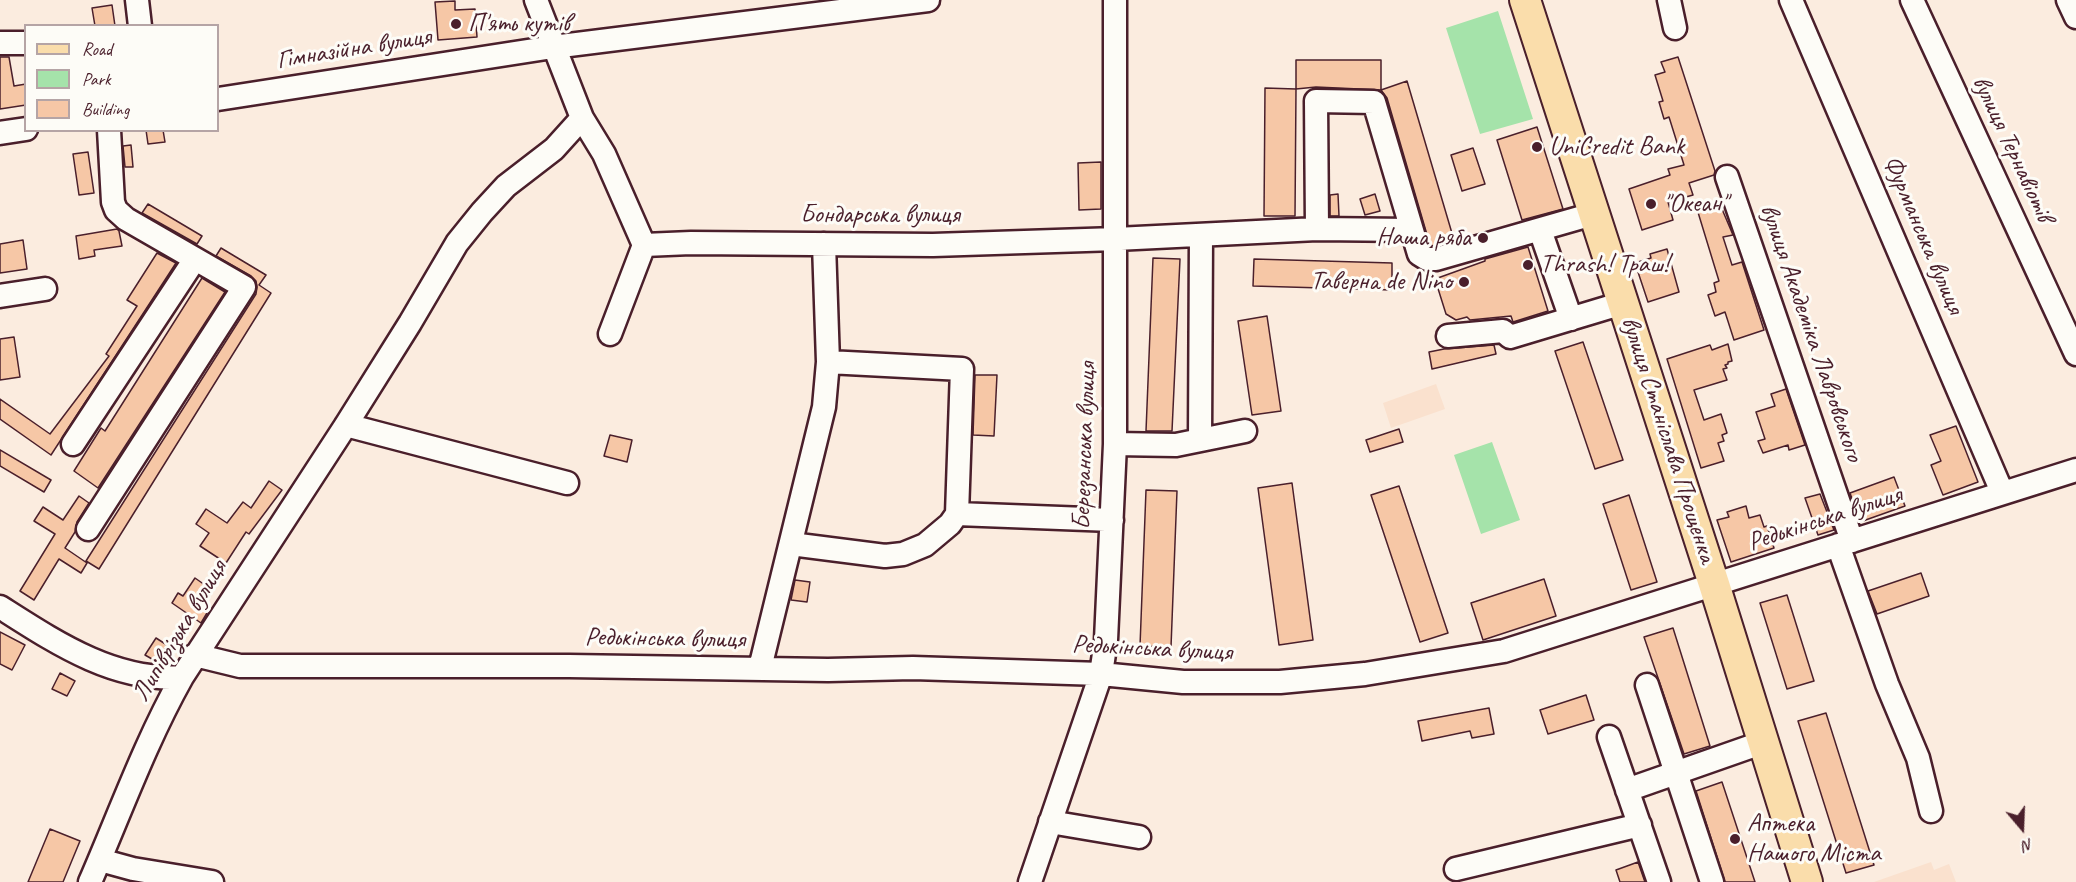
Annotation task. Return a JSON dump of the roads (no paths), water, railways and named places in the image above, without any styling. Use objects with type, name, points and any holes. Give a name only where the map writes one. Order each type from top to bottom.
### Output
[{"type":"main road","name":"вулиця Станіслава Прощенка","points":[[1525,0],[1808,882]]},
{"type":"street","points":[[137,0],[140,24]]},
{"type":"street","points":[[536,0],[582,118],[604,154],[644,245],[610,334]]},
{"type":"street","name":"Гімназійна вулиця","points":[[219,99],[789,9],[928,0]]},
{"type":"street","name":"Березанська вулиця","points":[[1030,882],[1101,674],[1106,640],[1115,444],[1115,0]]},
{"type":"street","points":[[1669,0],[1675,28]]},
{"type":"street","name":"Фурманська вулиця","points":[[1791,0],[2002,492]]},
{"type":"street","name":"вулиця Тернавіотів","points":[[1912,0],[2076,354]]},
{"type":"street","points":[[2068,0],[2076,17]]},
{"type":"street","points":[[0,43],[24,43]]},
{"type":"street","points":[[1317,229],[1316,101],[1374,102],[1419,254],[1427,259],[1437,259],[1593,214]]},
{"type":"street","name":"Липіврізька вулиця","points":[[90,882],[128,787],[182,677],[410,324],[457,243],[506,186],[554,149],[582,118]]},
{"type":"street","points":[[0,133],[24,129]]},
{"type":"street","points":[[88,529],[244,287],[126,219],[116,210],[113,201],[109,132]]},
{"type":"street","name":"вулиця Академіка Лавровського","points":[[1727,177],[1845,543],[1887,684],[1918,758],[1931,811]]},
{"type":"street","name":"Бондарська вулиця","points":[[644,245],[691,243],[933,245],[1317,229],[1411,230]]},
{"type":"street","points":[[1540,230],[1570,320]]},
{"type":"street","points":[[1200,440],[1201,235]]},
{"type":"street","points":[[760,668],[824,407],[828,362],[824,244]]},
{"type":"street","points":[[73,444],[195,259]]},
{"type":"street","points":[[0,296],[45,289]]},
{"type":"street","points":[[1448,336],[1503,331],[1510,338],[1623,303]]},
{"type":"street","points":[[791,543],[885,556],[903,554],[925,545],[950,524],[957,514],[962,369],[828,362]]},
{"type":"street","points":[[346,425],[567,483]]},
{"type":"street","points":[[1115,444],[1176,445],[1245,431]]},
{"type":"street","name":"Редькінська вулиця","points":[[195,655],[240,666],[828,670],[913,668],[1101,674],[1183,682],[1280,682],[1365,674],[1504,651],[2076,470]]},
{"type":"street","points":[[957,514],[1112,520]]},
{"type":"street","points":[[0,607],[64,647],[112,669],[150,694],[162,714]]},
{"type":"street","points":[[112,669],[144,676],[182,677]]},
{"type":"street","points":[[1647,685],[1712,882]]},
{"type":"street","points":[[1609,737],[1659,882]]},
{"type":"street","points":[[1627,790],[1764,742]]},
{"type":"street","points":[[1050,822],[1139,837]]},
{"type":"street","points":[[1456,869],[1640,825]]},
{"type":"street","points":[[100,860],[133,869],[212,882]]},
{"type":"place","name":"П'ять кутів","points":[[456,24]]},
{"type":"place","name":"UniCredit Bank","points":[[1537,147]]},
{"type":"place","name":"\"Океан\"","points":[[1651,204]]},
{"type":"place","name":"Наша ряба","points":[[1483,238]]},
{"type":"place","name":"Thrash! Траш!","points":[[1528,265]]},
{"type":"place","name":"Таверна de Nino","points":[[1464,282]]},
{"type":"place","name":"Аптека Нашого Міста","points":[[1735,839]]}]
